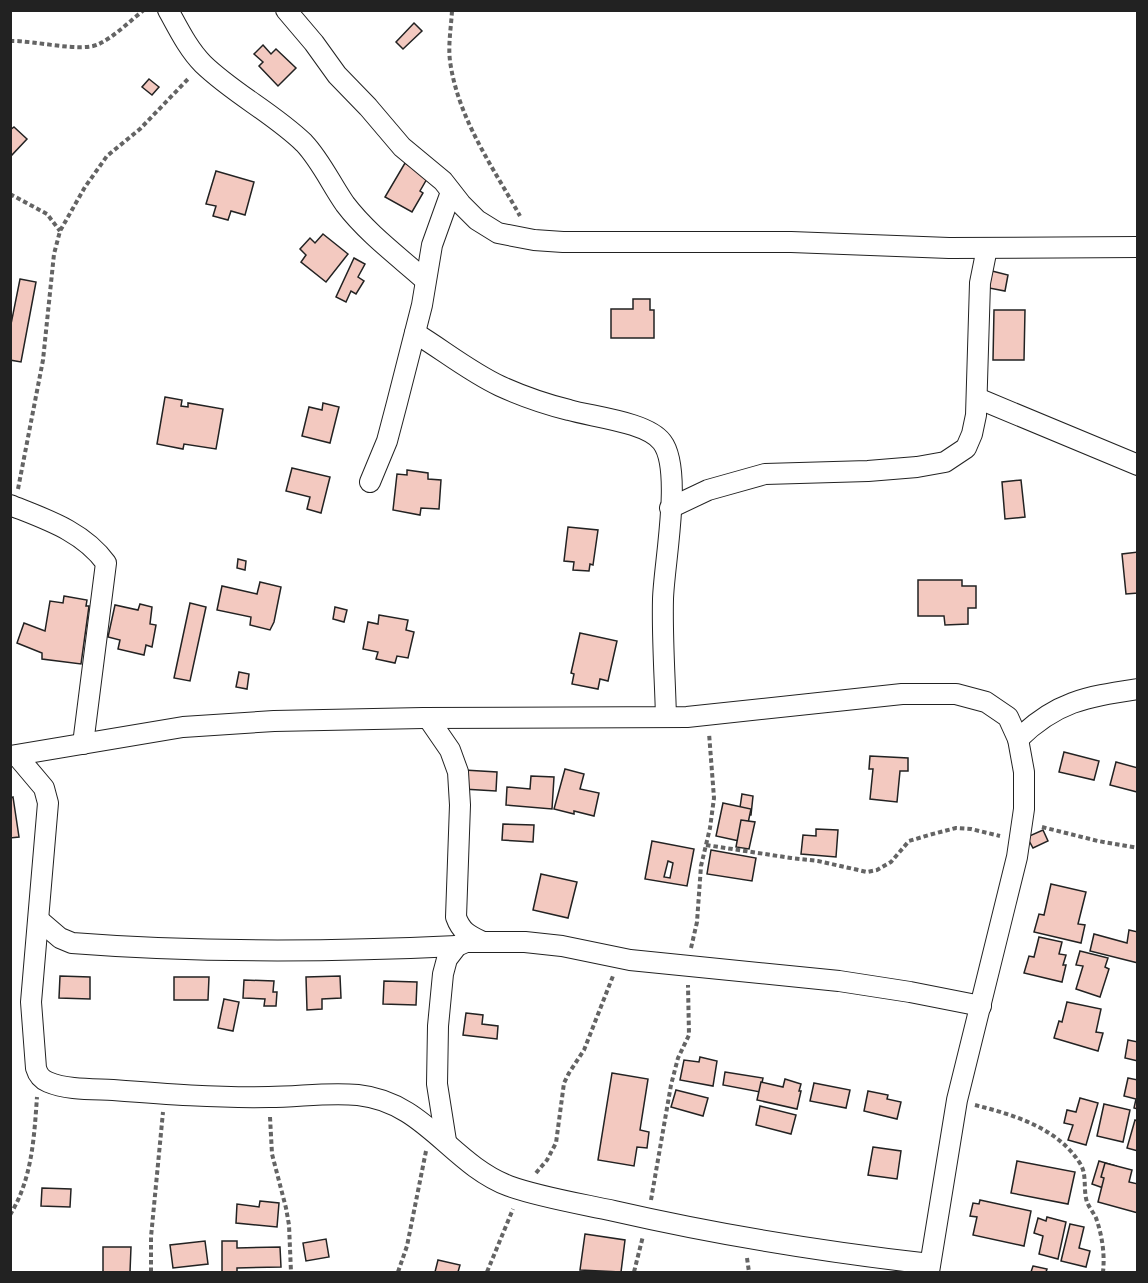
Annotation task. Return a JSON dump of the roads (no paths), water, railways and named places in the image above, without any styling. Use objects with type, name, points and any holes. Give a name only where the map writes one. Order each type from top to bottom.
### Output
[{"type":"street","points":[[168,10],[194,54],[203,64],[232,89],[268,112],[306,146],[360,221],[425,279]]},
{"type":"street","points":[[173,10],[181,10]]},
{"type":"street","points":[[286,10],[337,75],[402,147],[443,181],[477,220],[498,233],[534,240],[604,243],[802,242],[987,248],[1137,247]]},
{"type":"street","points":[[370,482],[387,441],[415,333],[432,245],[451,192]]},
{"type":"street","points":[[670,508],[708,490],[765,474],[917,467],[945,462],[966,448],[972,434],[977,398],[976,354],[980,283],[987,248]]},
{"type":"street","points":[[415,333],[499,385],[532,399],[652,432],[662,442],[672,468],[663,597],[666,717]]},
{"type":"street","points":[[977,398],[1137,465]]},
{"type":"street","points":[[12,506],[52,521],[77,536],[96,548],[106,563],[83,744]]},
{"type":"street","points":[[1018,739],[1037,721],[1066,704],[1098,695],[1137,689]]},
{"type":"street","points":[[902,694],[956,694],[986,702],[1008,717],[1018,739],[1024,772],[1024,809],[1019,842],[957,1100],[930,1268],[844,1255],[648,1219],[508,1186],[478,1170],[421,1120],[389,1103],[361,1095],[325,1093],[269,1097],[165,1093],[70,1086],[46,1081],[39,1076],[34,1053],[31,1002],[48,802],[44,788],[14,756],[183,727],[274,721],[666,717],[902,694]]},
{"type":"street","points":[[428,718],[450,750],[458,772],[460,805],[456,917],[459,926],[467,934],[481,941]]},
{"type":"street","points":[[39,920],[60,939],[72,943],[150,949],[343,951],[457,946],[466,942],[481,941],[525,942],[562,946],[630,960],[839,981],[981,1006]]},
{"type":"street","points":[[439,1135],[438,1026],[442,974],[447,959],[457,946]]}]
